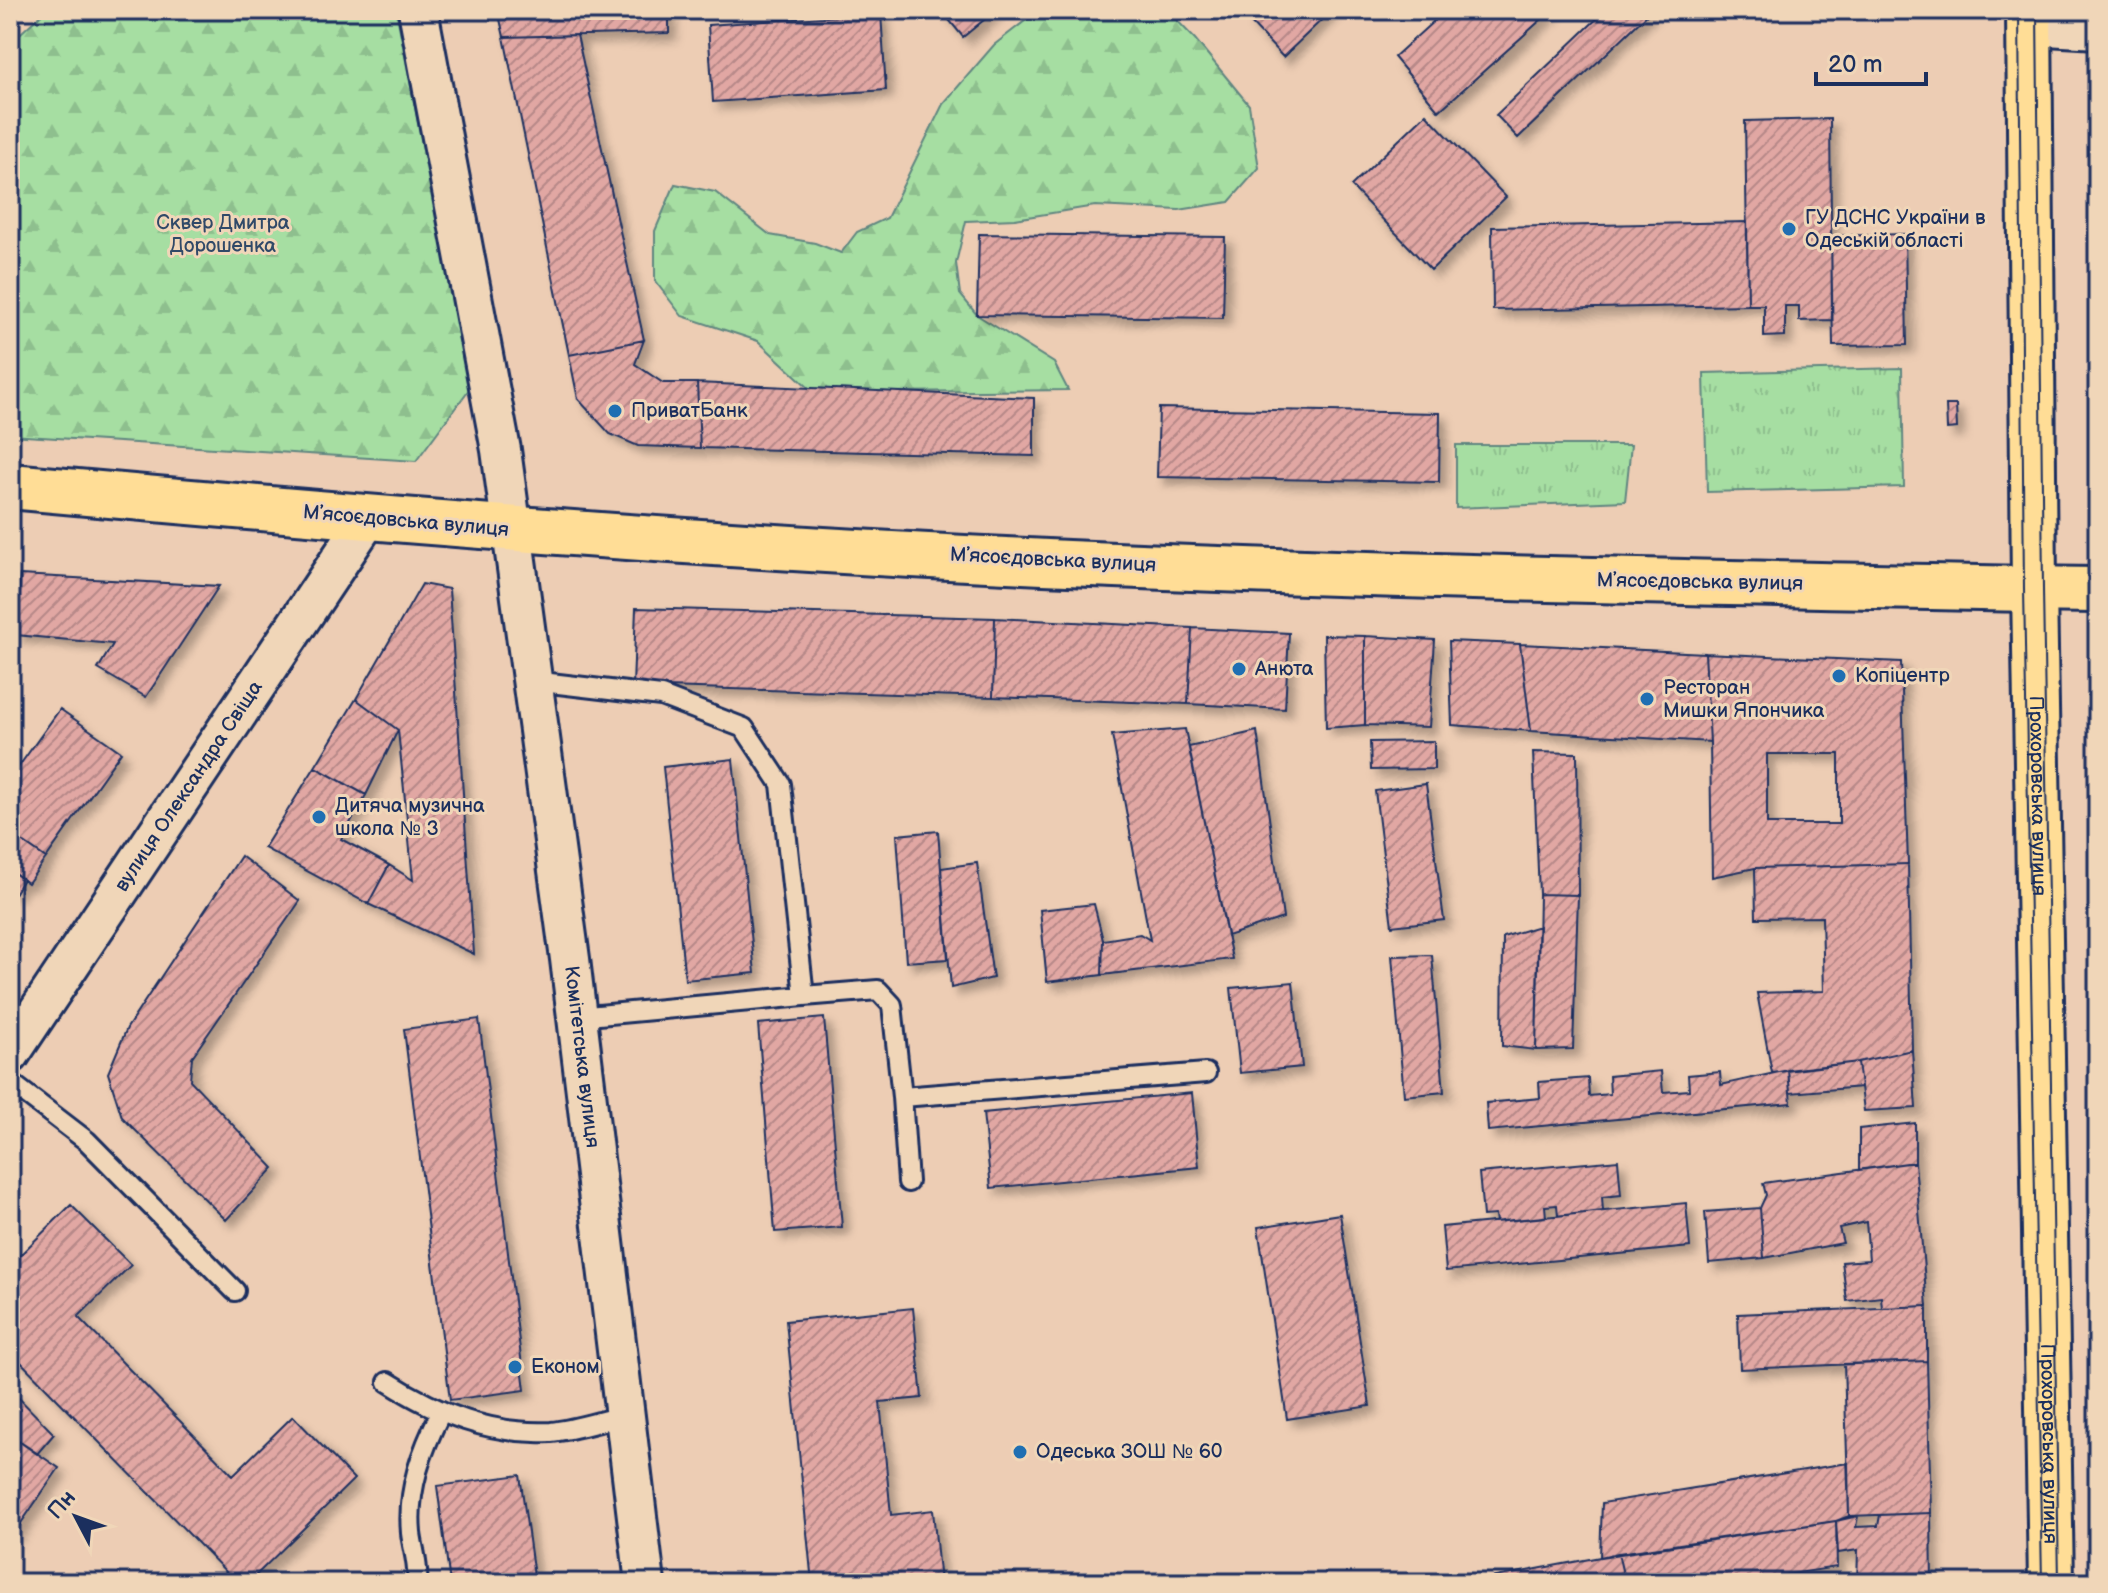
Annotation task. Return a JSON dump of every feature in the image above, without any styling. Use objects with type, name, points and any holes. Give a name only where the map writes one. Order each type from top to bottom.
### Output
[{"type":"main road","name":"Прохоровська вулиця","points":[[2029,18],[2034,589],[2051,1583]]},
{"type":"main road","name":"Мʼясоєдовська вулиця","points":[[10,486],[512,530],[1067,563],[1629,581],[2098,590]]},
{"type":"street","points":[[418,10],[499,438],[512,530]]},
{"type":"street","points":[[2029,18],[2098,29]]},
{"type":"street","name":"вулиця Олександра Свіща","points":[[10,1054],[368,518]]},
{"type":"street","name":"Комітетська вулиця","points":[[512,530],[577,1017],[645,1583]]},
{"type":"lane","points":[[533,681],[661,696],[744,728],[781,784],[804,996]]},
{"type":"lane","points":[[577,1017],[878,990],[892,1005],[908,1182]]},
{"type":"lane","points":[[902,1097],[1206,1073]]},
{"type":"lane","points":[[10,1082],[87,1141],[235,1291]]},
{"type":"lane","points":[[388,1382],[441,1412],[488,1428],[551,1432],[623,1416]]},
{"type":"lane","points":[[417,1583],[418,1570],[411,1533],[412,1494],[422,1451],[441,1412]]},
{"type":"green space","name":"Сквер Дмитра Дорошенка","points":[[46,10],[396,10],[470,388],[416,461],[10,435],[10,43]]},
{"type":"green space","points":[[1039,10],[1167,10],[1249,105],[1259,168],[1229,202],[1179,210],[1095,206],[1015,219],[966,221],[956,263],[960,294],[977,315],[1054,363],[1068,390],[889,392],[809,388],[758,341],[682,316],[655,281],[655,231],[675,184],[715,192],[770,235],[815,243],[841,253],[857,232],[887,218],[943,104],[994,45]]},
{"type":"green space","points":[[1902,368],[1904,487],[1707,492],[1704,373]]},
{"type":"green space","points":[[1456,445],[1631,445],[1625,501],[1456,508]]},
{"type":"building","points":[[498,10],[669,10],[669,33],[504,37]]},
{"type":"building","points":[[941,10],[996,10],[963,37]]},
{"type":"building","points":[[1252,10],[1332,10],[1283,57],[1247,19],[1254,13]]},
{"type":"building","points":[[1446,10],[1552,10],[1439,111],[1394,57]]},
{"type":"building","points":[[1606,10],[1652,10],[1518,138],[1496,115]]},
{"type":"building","points":[[881,13],[886,90],[713,102],[708,25]]},
{"type":"building","points":[[577,35],[644,340],[569,355],[504,37]]},
{"type":"building","points":[[1426,114],[1506,197],[1431,270],[1351,186]]},
{"type":"building","name":"ГУ ДСНС України в Одеській області","points":[[1830,119],[1832,320],[1799,321],[1799,306],[1785,306],[1785,336],[1764,337],[1764,305],[1748,305],[1745,121]]},
{"type":"building","points":[[1747,222],[1748,305],[1493,310],[1492,227]]},
{"type":"building","points":[[979,234],[1225,237],[1223,318],[977,315]]},
{"type":"building","points":[[1905,234],[1907,345],[1833,346],[1831,236]]},
{"type":"building","points":[[644,340],[635,364],[663,383],[697,383],[700,448],[638,446],[610,434],[578,399],[569,355]]},
{"type":"building","points":[[697,383],[1034,398],[1034,456],[700,448]]},
{"type":"building","points":[[1946,405],[1956,405],[1957,428],[1947,429]]},
{"type":"building","points":[[1159,408],[1440,413],[1439,482],[1157,477]]},
{"type":"building","points":[[20,575],[219,586],[146,697],[98,669],[113,644],[16,635]]},
{"type":"building","points":[[422,584],[449,589],[474,954],[368,904],[389,865],[413,880],[398,730],[356,699]]},
{"type":"building","points":[[636,608],[995,618],[993,697],[633,686]]},
{"type":"building","points":[[995,618],[1192,628],[1188,704],[993,697]]},
{"type":"building","name":"Анюта","points":[[1192,628],[1289,633],[1285,709],[1188,704]]},
{"type":"building","points":[[1324,635],[1365,636],[1365,725],[1326,728]]},
{"type":"building","points":[[1365,636],[1435,640],[1429,727],[1365,725]]},
{"type":"building","points":[[1449,641],[1520,644],[1531,731],[1452,725]]},
{"type":"building","points":[[1520,644],[1705,653],[1710,742],[1531,731]]},
{"type":"building","points":[[1705,653],[1901,662],[1908,864],[1755,868],[1712,877]],"holes":[[[1767,754],[1839,754],[1839,824],[1767,824]]]},
{"type":"building","points":[[356,699],[398,730],[366,795],[315,767]]},
{"type":"building","points":[[60,709],[121,752],[46,858],[10,833],[10,765],[17,769]]},
{"type":"building","points":[[1185,729],[1232,959],[1102,975],[1103,940],[1140,934],[1150,940],[1112,735]]},
{"type":"building","points":[[1257,731],[1283,918],[1227,936],[1189,747]]},
{"type":"building","points":[[1434,741],[1434,769],[1371,770],[1370,742]]},
{"type":"building","points":[[1533,752],[1577,753],[1578,895],[1539,894]]},
{"type":"building","points":[[733,759],[755,973],[685,980],[663,767]]},
{"type":"building","name":"Дитяча музична школа № 3","points":[[315,767],[366,795],[341,839],[389,865],[368,904],[264,848]]},
{"type":"building","points":[[1426,784],[1444,920],[1392,926],[1375,791]]},
{"type":"building","points":[[938,831],[948,959],[906,962],[897,835]]},
{"type":"building","points":[[10,833],[46,858],[28,883],[10,870]]},
{"type":"building","points":[[241,856],[300,901],[192,1057],[190,1080],[274,1168],[226,1220],[122,1117],[108,1073],[127,1028]]},
{"type":"building","points":[[977,863],[993,978],[951,988],[941,868]]},
{"type":"building","points":[[1908,864],[1912,1050],[1858,1062],[1772,1073],[1757,993],[1824,991],[1822,917],[1756,918],[1755,868]]},
{"type":"building","points":[[10,870],[23,879],[14,894],[10,891]]},
{"type":"building","points":[[1539,894],[1578,895],[1573,1049],[1536,1050]]},
{"type":"building","points":[[1094,904],[1103,940],[1102,975],[1047,982],[1040,910]]},
{"type":"building","points":[[1539,926],[1536,1050],[1502,1046],[1503,937]]},
{"type":"building","points":[[1432,955],[1444,1092],[1404,1096],[1392,956]]},
{"type":"building","points":[[1293,982],[1302,1067],[1240,1073],[1231,988]]},
{"type":"building","points":[[824,1018],[842,1227],[775,1232],[758,1024]]},
{"type":"building","points":[[479,1019],[525,1390],[450,1400],[404,1029]]},
{"type":"building","points":[[1912,1050],[1916,1108],[1864,1111],[1858,1062]]},
{"type":"building","points":[[1858,1062],[1861,1087],[1790,1093],[1788,1070]]},
{"type":"building","points":[[1788,1070],[1791,1103],[1488,1131],[1486,1103],[1540,1098],[1539,1082],[1588,1078],[1589,1096],[1610,1094],[1609,1076],[1661,1071],[1663,1092],[1689,1090],[1688,1075],[1720,1072],[1721,1085]]},
{"type":"building","points":[[1192,1093],[1199,1167],[991,1188],[983,1113]]},
{"type":"building","points":[[1915,1123],[1915,1162],[1859,1170],[1859,1129]]},
{"type":"building","points":[[1618,1160],[1621,1195],[1602,1197],[1603,1211],[1558,1216],[1557,1205],[1545,1206],[1546,1217],[1496,1222],[1495,1215],[1483,1216],[1479,1173]]},
{"type":"building","points":[[1915,1162],[1927,1306],[1882,1308],[1881,1297],[1847,1301],[1842,1262],[1869,1260],[1866,1222],[1839,1228],[1843,1243],[1764,1258],[1760,1208],[1766,1195],[1763,1183]]},
{"type":"building","points":[[1686,1203],[1690,1247],[1446,1271],[1442,1227]]},
{"type":"building","points":[[71,1205],[131,1265],[78,1317],[233,1475],[293,1416],[354,1479],[248,1583],[237,1583],[10,1351],[10,1265]]},
{"type":"building","points":[[1760,1208],[1764,1258],[1709,1263],[1705,1212]]},
{"type":"building","points":[[1340,1214],[1370,1406],[1287,1419],[1258,1227]]},
{"type":"building","points":[[1927,1306],[1927,1361],[1740,1369],[1738,1314]]},
{"type":"building","points":[[913,1308],[922,1398],[880,1402],[891,1515],[933,1510],[940,1583],[812,1583],[786,1321]]},
{"type":"building","points":[[1927,1361],[1931,1513],[1849,1516],[1844,1364]]},
{"type":"building","points":[[10,1389],[54,1434],[37,1454],[10,1435]]},
{"type":"building","points":[[10,1435],[59,1468],[10,1539]]},
{"type":"building","points":[[1848,1463],[1849,1516],[1836,1521],[1600,1557],[1602,1503]]},
{"type":"building","points":[[520,1475],[535,1583],[450,1583],[437,1486]]},
{"type":"building","points":[[1931,1513],[1932,1583],[1857,1583],[1858,1550],[1838,1553],[1836,1521],[1858,1516],[1856,1527],[1878,1526],[1880,1515]]},
{"type":"building","points":[[1836,1521],[1837,1567],[1732,1583],[1625,1583],[1618,1553]]},
{"type":"building","points":[[1618,1553],[1625,1583],[1464,1583],[1600,1557]]},
{"type":"tram line","points":[[2019,10],[2024,589],[2042,1583]]},
{"type":"tram line","points":[[2037,10],[2059,1583]]},
{"type":"place","name":"ГУ ДСНС України в Одеській області","points":[[1789,229]]},
{"type":"place","name":"ПриватБанк","points":[[615,411]]},
{"type":"place","name":"Анюта","points":[[1239,669]]},
{"type":"place","name":"Копіцентр","points":[[1839,676]]},
{"type":"place","name":"Ресторан Мишки Япончика","points":[[1647,699]]},
{"type":"place","name":"Дитяча музична школа № 3","points":[[319,817]]},
{"type":"place","name":"Економ","points":[[515,1367]]},
{"type":"place","name":"Одеська ЗОШ № 60","points":[[1020,1452]]}]
